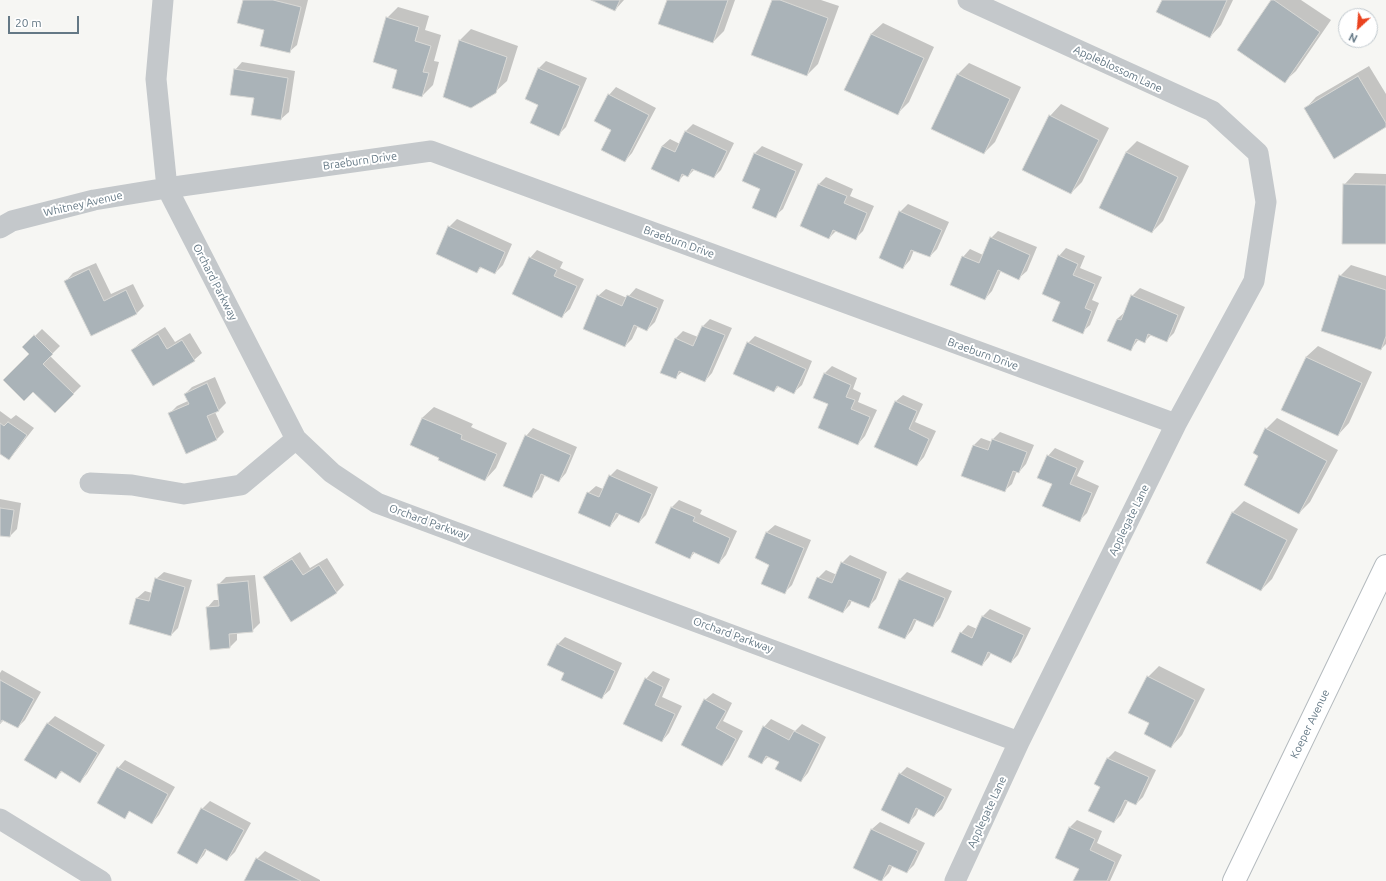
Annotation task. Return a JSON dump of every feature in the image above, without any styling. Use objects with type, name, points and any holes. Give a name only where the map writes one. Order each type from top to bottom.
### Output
[{"type":"street","name":"Orchard Parkway","points":[[163,0],[156,79],[167,188],[296,439],[332,473],[377,503],[1019,742]]},
{"type":"street","name":"Appleblossom Lane","points":[[968,0],[1212,111],[1258,153]]},
{"type":"street","name":"Braeburn Drive","points":[[167,188],[431,151],[1176,424]]},
{"type":"street","name":"Applegate Lane","points":[[955,881],[1019,742],[1176,424],[1254,281],[1266,202],[1258,153]]},
{"type":"street","name":"Whitney Avenue","points":[[0,228],[12,221],[94,200],[167,188]]},
{"type":"street","points":[[90,483],[132,485],[184,494],[241,485],[296,439]]},
{"type":"street","name":"Koeper Avenue","points":[[1234,881],[1386,566]]},
{"type":"street","points":[[0,819],[101,881]]},
{"type":"building","points":[[243,0],[273,0],[301,7],[290,53],[260,46],[264,30],[237,23]]},
{"type":"building","points":[[591,0],[620,0],[615,11]]},
{"type":"building","points":[[667,0],[728,0],[713,43],[658,24]]},
{"type":"building","points":[[772,0],[780,0],[828,18],[807,76],[751,55]]},
{"type":"building","points":[[1162,0],[1227,0],[1210,38],[1156,12]]},
{"type":"building","points":[[1271,0],[1274,0],[1320,32],[1285,83],[1237,50]]},
{"type":"building","points":[[386,17],[419,27],[415,41],[431,46],[423,72],[429,73],[422,97],[392,88],[397,70],[373,62]]},
{"type":"building","points":[[871,34],[924,58],[898,115],[844,90]]},
{"type":"building","points":[[459,40],[507,57],[496,93],[471,108],[443,97]]},
{"type":"building","points":[[538,68],[580,86],[559,136],[530,123],[538,105],[525,99]]},
{"type":"building","points":[[234,69],[288,78],[281,120],[251,115],[254,98],[230,95]]},
{"type":"building","points":[[957,74],[1010,99],[984,154],[931,129]]},
{"type":"building","points":[[1358,76],[1386,123],[1386,127],[1334,159],[1304,108]]},
{"type":"building","points":[[608,94],[649,115],[625,162],[601,150],[611,130],[594,121]]},
{"type":"building","points":[[1049,115],[1099,140],[1071,194],[1022,170]]},
{"type":"building","points":[[685,131],[727,151],[714,178],[692,169],[688,177],[682,174],[679,182],[651,169],[662,146],[675,152]]},
{"type":"building","points":[[1126,152],[1178,177],[1152,233],[1099,208]]},
{"type":"building","points":[[754,153],[796,171],[776,218],[752,208],[760,189],[742,181]]},
{"type":"building","points":[[818,184],[847,196],[844,203],[867,213],[856,240],[833,230],[829,239],[800,226]]},
{"type":"building","points":[[1343,184],[1386,185],[1386,244],[1342,244]]},
{"type":"building","points":[[899,211],[942,230],[930,257],[911,250],[903,269],[879,258]]},
{"type":"building","points":[[448,226],[505,252],[495,274],[480,267],[477,273],[436,254]]},
{"type":"building","points":[[990,237],[1030,255],[1019,280],[998,270],[985,300],[950,285],[962,256],[979,263]]},
{"type":"building","points":[[1058,255],[1078,264],[1073,275],[1095,284],[1085,308],[1092,311],[1083,334],[1052,321],[1060,302],[1042,294]]},
{"type":"building","points":[[529,257],[557,270],[554,276],[577,286],[562,318],[512,294]]},
{"type":"building","points":[[89,269],[104,301],[126,290],[137,314],[91,336],[64,281]]},
{"type":"building","points":[[1339,275],[1386,290],[1386,336],[1381,350],[1321,331]]},
{"type":"building","points":[[597,295],[622,306],[627,295],[658,308],[647,331],[634,325],[625,347],[583,329]]},
{"type":"building","points":[[1131,295],[1178,315],[1167,342],[1148,334],[1145,343],[1136,339],[1131,351],[1107,341],[1117,319],[1121,320]]},
{"type":"building","points":[[702,326],[725,335],[705,382],[679,371],[676,379],[660,373],[675,338],[693,346]]},
{"type":"building","points":[[158,334],[167,349],[182,340],[195,361],[153,386],[131,350]]},
{"type":"building","points":[[34,335],[53,354],[43,364],[74,394],[55,413],[33,392],[24,401],[3,380],[29,354],[22,347]]},
{"type":"building","points":[[747,342],[806,369],[794,394],[777,386],[774,392],[733,374]]},
{"type":"building","points":[[1306,357],[1362,383],[1338,436],[1281,410]]},
{"type":"building","points":[[824,373],[851,385],[846,397],[855,400],[851,409],[870,417],[858,445],[818,428],[828,404],[813,398]]},
{"type":"building","points":[[207,383],[219,411],[207,416],[217,440],[186,454],[168,413],[189,404],[184,394]]},
{"type":"building","points":[[895,401],[917,411],[909,429],[929,439],[917,466],[874,447]]},
{"type":"building","points":[[422,418],[462,435],[461,439],[497,454],[485,481],[438,460],[439,458],[410,445]]},
{"type":"building","points":[[8,422],[27,435],[9,460],[0,454],[0,423],[4,426]]},
{"type":"building","points":[[1265,428],[1327,461],[1299,514],[1244,485],[1258,456],[1253,453]]},
{"type":"building","points":[[525,435],[571,455],[559,482],[541,474],[532,498],[503,486]]},
{"type":"building","points":[[992,439],[1027,452],[1019,473],[1013,471],[1005,492],[961,476],[973,445],[988,450]]},
{"type":"building","points":[[1047,455],[1077,468],[1070,484],[1092,493],[1080,522],[1042,506],[1052,484],[1037,478]]},
{"type":"building","points":[[609,475],[652,494],[639,523],[616,513],[610,527],[578,513],[587,492],[599,497]]},
{"type":"building","points":[[671,507],[695,517],[693,521],[730,538],[719,564],[693,552],[690,559],[655,543]]},
{"type":"building","points":[[0,508],[14,510],[10,537],[0,536]]},
{"type":"building","points":[[1232,512],[1287,540],[1261,591],[1206,563]]},
{"type":"building","points":[[766,532],[804,548],[785,594],[761,584],[769,565],[755,558]]},
{"type":"building","points":[[292,559],[303,575],[319,565],[337,593],[291,622],[263,577]]},
{"type":"building","points":[[841,562],[881,579],[869,608],[849,600],[843,613],[808,598],[817,577],[832,583]]},
{"type":"building","points":[[155,578],[185,587],[171,636],[129,624],[136,598],[149,601]]},
{"type":"building","points":[[899,579],[945,598],[933,627],[914,619],[905,639],[878,628]]},
{"type":"building","points":[[248,581],[253,632],[229,634],[230,648],[210,650],[206,607],[219,606],[217,584]]},
{"type":"building","points":[[982,616],[1024,635],[1011,663],[988,652],[982,666],[951,652],[960,632],[972,638]]},
{"type":"building","points":[[557,644],[615,671],[602,699],[561,680],[564,673],[547,665]]},
{"type":"building","points":[[1147,676],[1195,700],[1171,748],[1144,734],[1149,723],[1128,713]]},
{"type":"building","points":[[645,678],[663,687],[655,705],[675,714],[662,742],[623,724]]},
{"type":"building","points":[[0,680],[34,699],[18,728],[2,720],[0,724]]},
{"type":"building","points":[[704,699],[726,711],[716,728],[736,739],[722,766],[681,745]]},
{"type":"building","points":[[47,723],[98,753],[80,783],[61,771],[56,779],[24,760]]},
{"type":"building","points":[[763,726],[789,740],[794,731],[820,744],[801,782],[775,769],[779,762],[766,756],[762,764],[748,757]]},
{"type":"building","points":[[1107,758],[1149,777],[1136,805],[1125,800],[1114,823],[1088,811],[1100,787],[1094,784]]},
{"type":"building","points":[[117,767],[168,794],[152,824],[129,811],[125,819],[97,803]]},
{"type":"building","points":[[899,773],[945,797],[934,817],[916,808],[909,824],[881,810]]},
{"type":"building","points":[[201,808],[244,830],[227,861],[205,849],[197,864],[177,853]]},
{"type":"building","points":[[1069,827],[1095,839],[1090,850],[1115,862],[1107,881],[1073,881],[1079,869],[1055,858]]},
{"type":"building","points":[[871,829],[918,851],[907,873],[889,865],[882,881],[880,881],[853,868]]},
{"type":"building","points":[[256,858],[301,881],[244,881]]}]
